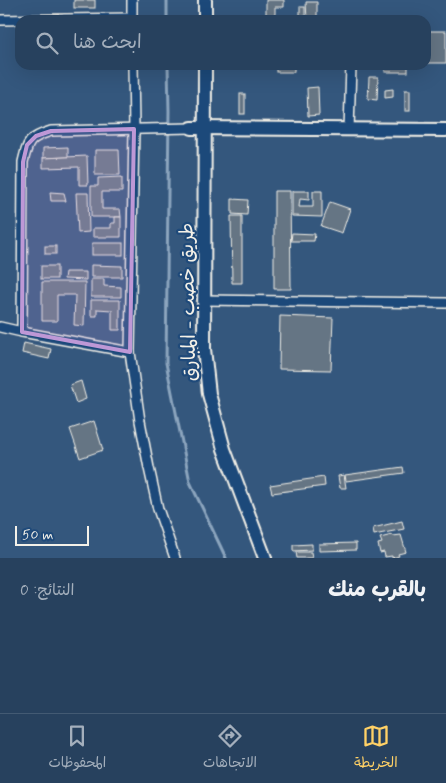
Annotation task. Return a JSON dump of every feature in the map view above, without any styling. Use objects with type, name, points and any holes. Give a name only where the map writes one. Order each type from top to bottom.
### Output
[{"type":"main road","points":[[205,15],[206,0]]},
{"type":"main road","name":"طريق خصب - المبارق","points":[[204,70],[198,128],[204,349],[209,394],[224,449],[265,558]]},
{"type":"main road","points":[[198,128],[446,130]]},
{"type":"street","points":[[132,0],[132,15]]},
{"type":"street","points":[[0,20],[15,20]]},
{"type":"street","points":[[133,70],[134,129],[130,352],[149,468],[158,509],[175,558]]},
{"type":"street","points":[[349,130],[351,70]]},
{"type":"street","points":[[22,332],[23,162],[27,145],[36,136],[51,131],[198,128]]},
{"type":"street","points":[[203,300],[446,303]]},
{"type":"street","points":[[0,327],[130,352]]},
{"type":"highlighted area","points":[[134,129],[130,352],[22,332],[23,162],[27,145],[36,136],[51,131]]},
{"type":"building","points":[[74,0],[95,0],[95,8],[74,8]]},
{"type":"building","points":[[266,0],[284,0],[284,7],[275,7],[275,15],[266,15]]},
{"type":"building","points":[[306,2],[317,2],[317,15],[307,15]]},
{"type":"building","points":[[300,7],[305,7],[305,15],[300,15]]},
{"type":"building","points":[[431,31],[446,31],[446,63],[431,63]]},
{"type":"building","points":[[276,70],[294,70],[294,72],[276,72]]},
{"type":"building","points":[[385,70],[408,70],[408,72],[385,72]]},
{"type":"building","points":[[369,77],[378,77],[377,100],[368,99]]},
{"type":"building","points":[[318,87],[319,115],[308,116],[307,88]]},
{"type":"building","points":[[393,89],[393,97],[385,98],[385,90]]},
{"type":"building","points":[[405,90],[410,90],[410,111],[405,111]]},
{"type":"building","points":[[240,94],[245,94],[245,114],[240,114]]},
{"type":"building","points":[[68,147],[68,157],[43,158],[43,148]]},
{"type":"building","points":[[95,150],[119,150],[120,175],[95,175]]},
{"type":"building","points":[[87,156],[88,185],[79,185],[79,167],[43,168],[43,158]]},
{"type":"building","points":[[122,177],[122,192],[102,192],[102,209],[120,209],[121,217],[91,217],[91,186],[98,186],[98,178]]},
{"type":"building","points":[[274,191],[290,191],[291,289],[274,289]]},
{"type":"building","points":[[292,191],[309,191],[309,200],[300,199],[299,207],[313,207],[313,191],[322,191],[322,217],[292,216]]},
{"type":"building","points":[[50,192],[64,193],[66,201],[51,201]]},
{"type":"building","points":[[76,193],[88,193],[89,232],[78,233]]},
{"type":"building","points":[[232,199],[248,200],[247,215],[232,214]]},
{"type":"building","points":[[330,202],[350,209],[342,233],[321,226]]},
{"type":"building","points":[[231,216],[242,216],[242,283],[232,283]]},
{"type":"building","points":[[115,217],[121,217],[121,237],[93,237],[93,228],[111,228],[111,223],[115,223]]},
{"type":"building","points":[[292,233],[315,234],[314,241],[291,241]]},
{"type":"building","points":[[92,243],[123,243],[123,255],[92,255]]},
{"type":"building","points":[[45,246],[56,246],[56,254],[45,254]]},
{"type":"building","points":[[91,265],[122,266],[122,277],[91,277]]},
{"type":"building","points":[[41,266],[57,266],[57,279],[41,279]]},
{"type":"building","points":[[65,272],[86,272],[86,280],[64,279]]},
{"type":"building","points":[[91,279],[104,279],[104,286],[121,287],[121,297],[91,297]]},
{"type":"building","points":[[42,282],[85,282],[84,326],[74,325],[75,295],[57,295],[57,321],[42,321]]},
{"type":"building","points":[[91,300],[120,300],[120,330],[112,330],[112,310],[97,309],[97,316],[91,316]]},
{"type":"building","points":[[280,316],[333,318],[331,370],[279,369]]},
{"type":"building","points":[[24,343],[51,349],[49,359],[22,353]]},
{"type":"building","points":[[81,381],[86,399],[76,403],[70,385]]},
{"type":"building","points":[[94,421],[103,450],[80,458],[70,429]]},
{"type":"building","points":[[403,467],[404,473],[346,481],[345,475]]},
{"type":"building","points":[[344,475],[346,488],[340,488],[338,476]]},
{"type":"building","points":[[324,477],[325,486],[272,493],[270,485]]},
{"type":"building","points":[[402,521],[404,529],[374,535],[373,528]]},
{"type":"building","points":[[401,535],[406,552],[392,558],[392,556],[385,557],[384,552],[380,553],[378,544],[382,543],[380,538]]},
{"type":"building","points":[[356,543],[356,550],[319,551],[319,544]]},
{"type":"building","points":[[312,544],[312,550],[293,551],[293,545]]},
{"type":"building","points":[[296,552],[311,552],[312,558],[297,558]]},
{"type":"waterway","points":[[167,0],[167,15]]},
{"type":"waterway","points":[[168,70],[166,363],[190,482],[226,558]]}]
